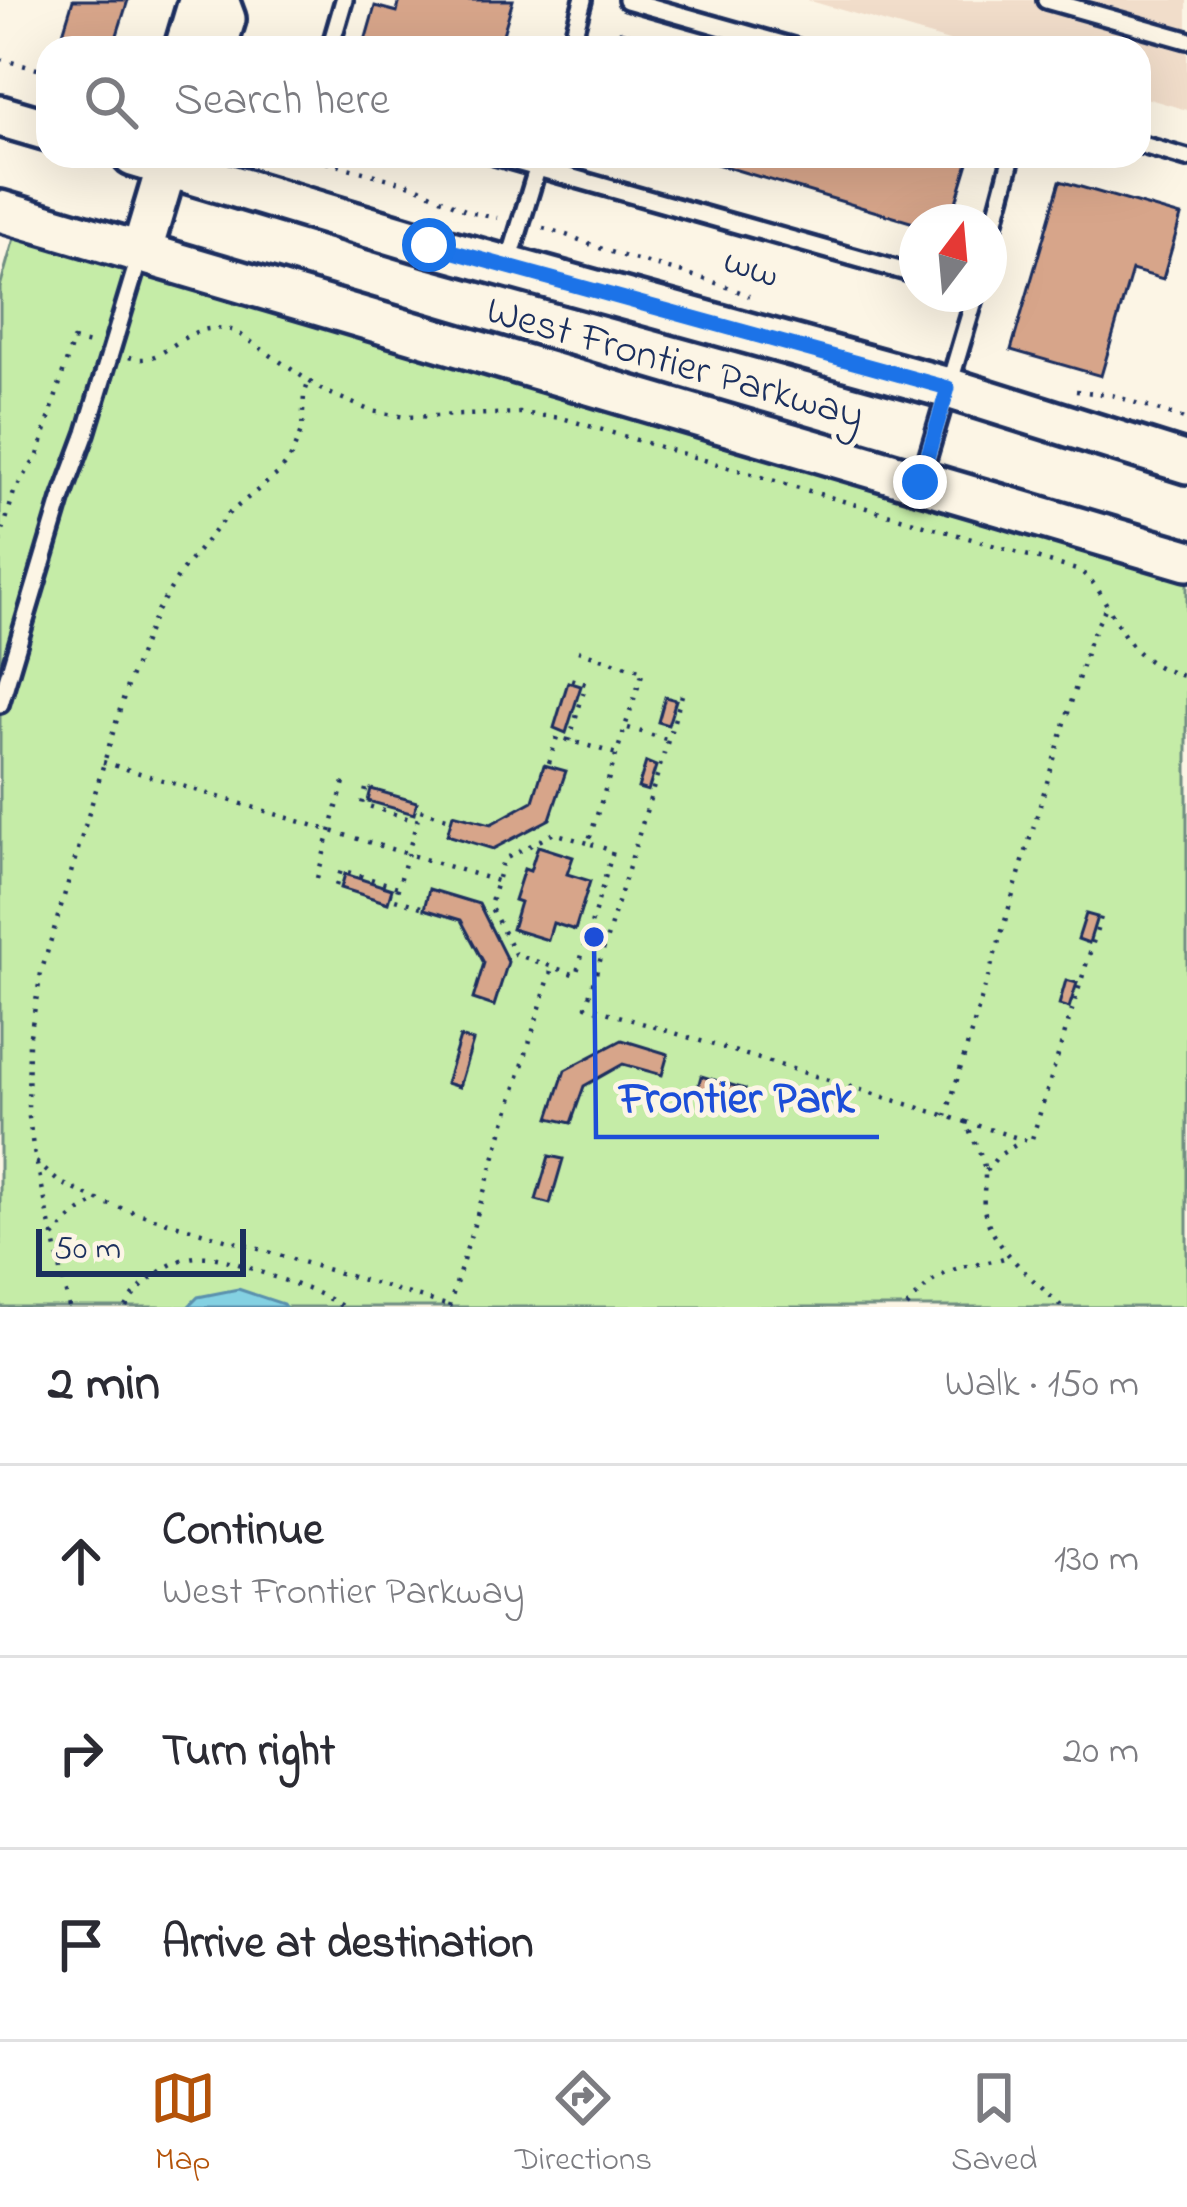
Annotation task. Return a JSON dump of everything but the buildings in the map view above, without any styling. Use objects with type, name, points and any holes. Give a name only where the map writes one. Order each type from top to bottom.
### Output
[{"type":"street","points":[[189,36],[197,8],[207,0]]},
{"type":"street","points":[[218,0],[225,20],[220,36]]},
{"type":"street","points":[[0,116],[36,126]]},
{"type":"street","points":[[141,253],[155,168]]},
{"type":"street","name":"West Frontier Parkway","points":[[185,168],[429,245],[948,388],[1187,463]]},
{"type":"street","name":"West Frontier Parkway","points":[[0,212],[1187,560]]},
{"type":"lane","points":[[334,36],[344,0]]},
{"type":"lane","points":[[573,36],[583,0]]},
{"type":"lane","points":[[626,0],[754,36]]},
{"type":"lane","points":[[1046,0],[1187,40]]},
{"type":"lane","points":[[1151,148],[1187,158]]},
{"type":"lane","points":[[508,266],[537,168]]},
{"type":"lane","points":[[559,168],[899,270]]},
{"type":"lane","points":[[999,204],[1009,168]]},
{"type":"lane","points":[[0,704],[141,253]]},
{"type":"lane","points":[[920,482],[971,312]]},
{"type":"path","points":[[0,59],[36,69]]},
{"type":"path","name":"ww","points":[[349,168],[416,186],[470,212],[562,232],[611,252],[723,284],[762,302]]},
{"type":"path","points":[[0,542],[14,492],[38,455],[73,340],[142,362],[202,328],[220,327],[309,381],[371,410],[405,417],[520,413],[562,418],[1080,571],[1092,580],[1131,647],[1155,667],[1187,677]]},
{"type":"path","points":[[69,1307],[28,1110],[29,1041],[41,973],[134,666],[166,592],[228,514],[290,459],[302,429],[309,381]]},
{"type":"path","points":[[1074,391],[1112,395],[1187,420]]},
{"type":"path","points":[[946,1117],[1090,640],[1107,606]]},
{"type":"path","points":[[578,651],[643,671],[588,843]]},
{"type":"path","points":[[569,741],[586,684],[570,679]]},
{"type":"path","points":[[682,695],[586,1006],[1031,1142],[1101,917]]},
{"type":"path","points":[[626,728],[669,740]]},
{"type":"path","points":[[549,763],[556,736],[617,754]]},
{"type":"path","points":[[104,762],[497,881]]},
{"type":"path","points":[[317,878],[344,782]]},
{"type":"path","points":[[366,789],[362,804],[417,821]]},
{"type":"path","points":[[421,907],[395,899],[420,810],[450,818]]},
{"type":"path","points":[[554,833],[588,843],[613,851],[576,974],[515,954],[490,906],[503,860],[554,833]]},
{"type":"path","points":[[336,886],[341,870],[398,887]]},
{"type":"path","points":[[36,1162],[59,1182],[100,1201],[449,1306],[553,967]]},
{"type":"path","points":[[966,1122],[986,1171]]},
{"type":"path","points":[[1024,1140],[998,1156],[986,1171],[986,1215],[1011,1255],[1061,1307]]},
{"type":"path","points":[[53,1237],[74,1214],[100,1201]]},
{"type":"path","points":[[907,1307],[951,1270],[1011,1255]]},
{"type":"path","points":[[126,1307],[141,1286],[167,1265],[188,1256],[211,1256],[237,1264],[343,1307]]},
{"type":"shaded area","points":[[807,0],[1187,0],[1187,110],[1151,100],[1151,36],[932,36]]},
{"type":"green space","points":[[16,231],[1187,567],[1187,1307],[0,1307],[0,287]]},
{"type":"water","points":[[238,1289],[285,1307],[188,1307],[198,1297]]},
{"type":"place","name":"Frontier Park","points":[[594,937]]},
{"type":"route","points":[[429,245],[948,388],[920,482]]}]
